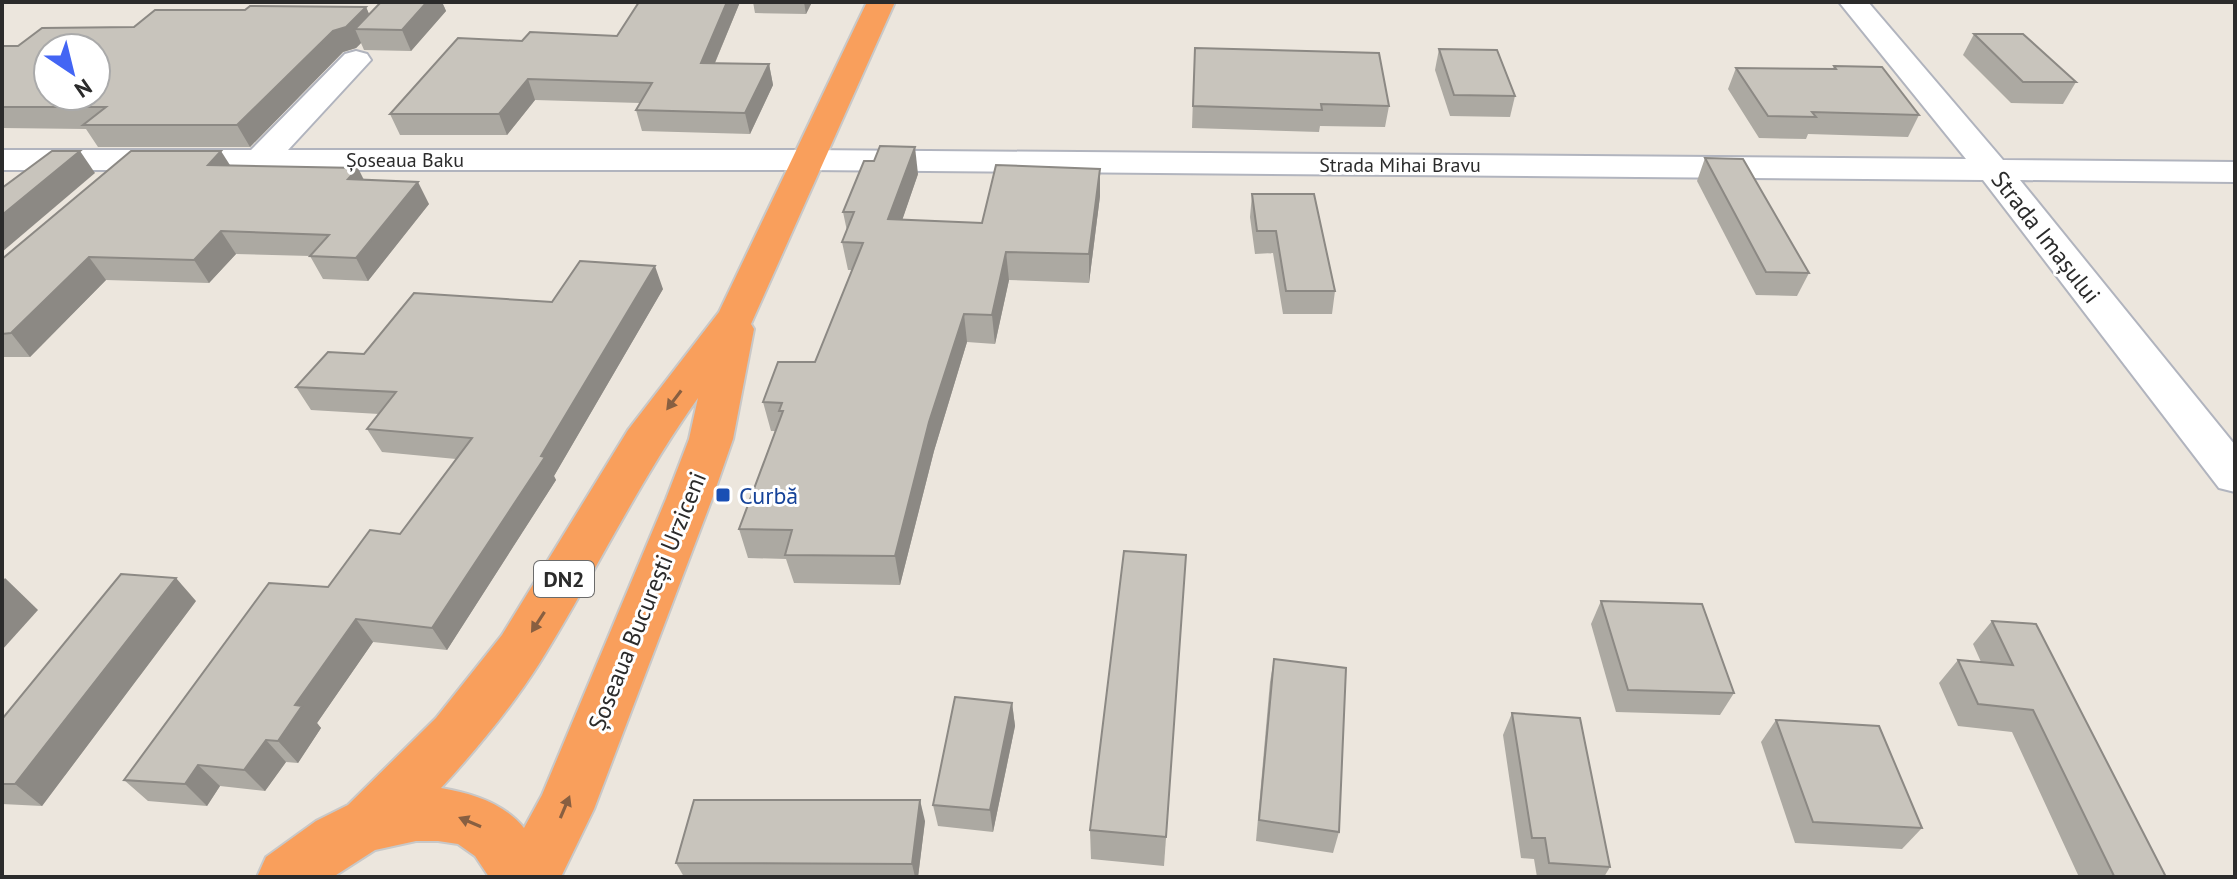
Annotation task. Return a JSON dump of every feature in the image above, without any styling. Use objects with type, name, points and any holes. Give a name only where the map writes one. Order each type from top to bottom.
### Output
[{"type":"highway","name":"Șoseaua București Urziceni","points":[[530,877],[565,809],[706,454],[737,315],[881,2]]},
{"type":"highway","name":"Șoseaua București Urziceni","points":[[368,825],[455,735],[520,650],[644,441],[737,315]]},
{"type":"highway","name":"Șoseaua București Urziceni","points":[[287,877],[321,849],[368,825],[413,814],[454,815],[489,829],[512,855],[519,877]]},
{"type":"street","name":"Strada Imașului","points":[[1853,2],[1993,170],[2235,476]]},
{"type":"street","points":[[260,160],[356,60]]},
{"type":"street","name":"Șoseaua Baku","points":[[2,160],[807,160]]},
{"type":"street","points":[[102,189],[135,160]]},
{"type":"street","name":"Strada Mihai Bravu","points":[[807,160],[2235,172]]},
{"type":"building","points":[[381,2],[427,2],[402,30],[355,29]]},
{"type":"building","points":[[639,2],[727,2],[701,63],[769,64],[745,113],[636,110],[652,83],[528,79],[499,114],[390,114],[458,38],[522,41],[530,32],[617,36]]},
{"type":"building","points":[[250,6],[366,7],[346,27],[333,31],[237,125],[83,125],[100,112],[112,112],[112,32],[37,32],[42,28],[134,27],[155,10],[245,10]]},
{"type":"building","points":[[1974,34],[2023,34],[2076,82],[2023,82]]},
{"type":"building","points":[[32,36],[32,107],[2,107],[2,46],[18,46]]},
{"type":"building","points":[[1195,48],[1379,53],[1389,106],[1321,104],[1322,110],[1193,106]]},
{"type":"building","points":[[1439,49],[1497,50],[1515,96],[1454,95]]},
{"type":"building","points":[[1834,66],[1882,67],[1919,115],[1812,112],[1816,117],[1768,116],[1736,68],[1836,69]]},
{"type":"building","points":[[880,146],[915,147],[888,219],[982,223],[996,165],[1100,169],[1089,254],[1006,252],[992,315],[964,314],[929,422],[895,556],[785,555],[792,530],[739,529],[783,411],[779,411],[782,403],[763,402],[778,362],[815,362],[863,243],[842,242],[854,212],[843,212],[864,161],[874,161]]},
{"type":"building","points":[[52,151],[80,151],[2,215],[2,188]]},
{"type":"building","points":[[131,151],[221,151],[208,165],[358,168],[348,179],[418,182],[356,258],[310,256],[329,235],[221,231],[194,260],[89,257],[11,333],[2,334],[2,259]]},
{"type":"building","points":[[1705,158],[1743,159],[1809,273],[1766,272]]},
{"type":"building","points":[[1252,194],[1314,194],[1335,291],[1286,291],[1276,231],[1257,231]]},
{"type":"building","points":[[580,261],[655,266],[541,456],[545,457],[432,628],[356,619],[295,705],[302,706],[278,741],[266,740],[244,770],[198,765],[185,784],[124,780],[269,583],[328,587],[370,530],[400,534],[472,438],[367,429],[396,392],[296,387],[328,352],[364,354],[414,293],[552,302]]},
{"type":"building","points":[[1124,551],[1186,555],[1166,837],[1090,830]]},
{"type":"building","points":[[121,574],[176,578],[15,784],[2,784],[2,719]]},
{"type":"building","points":[[1601,601],[1702,604],[1734,693],[1628,690]]},
{"type":"building","points":[[1992,621],[2036,624],[2166,877],[2114,876],[2033,710],[1978,704],[1958,660],[2013,665]]},
{"type":"building","points":[[1274,659],[1346,668],[1339,832],[1259,820]]},
{"type":"building","points":[[955,697],[1012,703],[990,810],[933,805]]},
{"type":"building","points":[[1512,713],[1580,718],[1610,867],[1549,863],[1545,838],[1532,838]]},
{"type":"building","points":[[1776,720],[1879,726],[1922,828],[1813,822]]},
{"type":"building","points":[[694,800],[920,800],[912,864],[676,863]]},
{"type":"place","name":"Curbă","points":[[723,495]]}]
